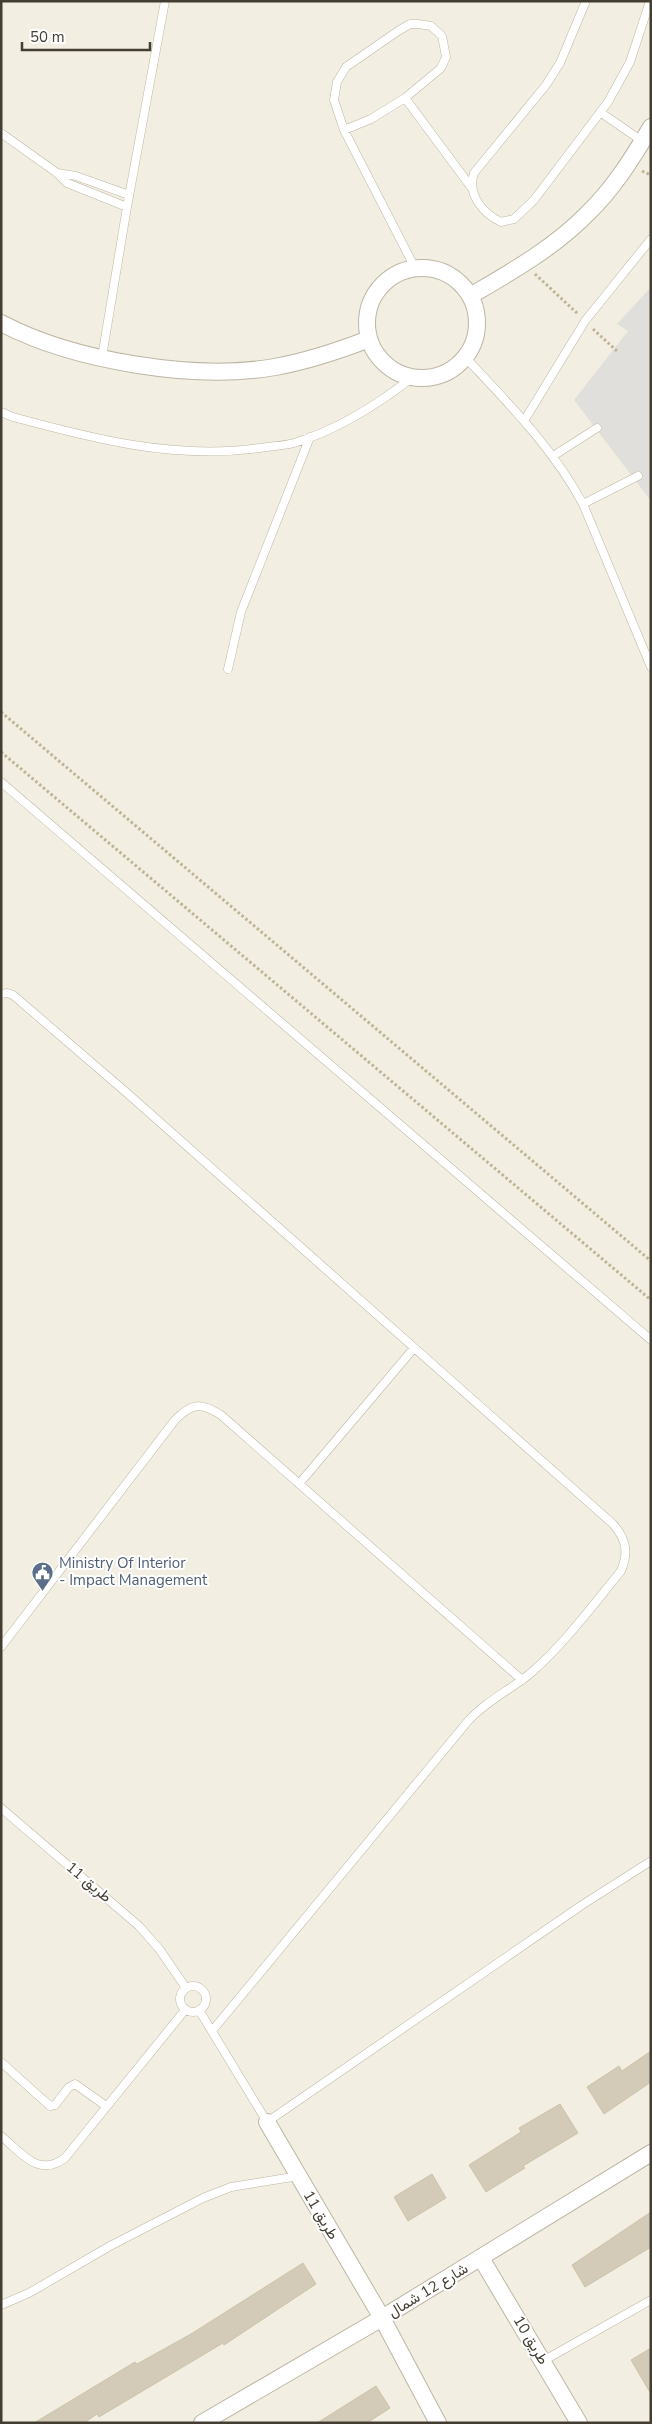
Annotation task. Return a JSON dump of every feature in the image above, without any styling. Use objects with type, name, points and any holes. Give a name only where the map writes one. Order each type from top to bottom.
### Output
[{"type":"street","points":[[470,296],[524,264],[589,213],[629,164],[651,127]]},
{"type":"street","points":[[415,268],[434,269],[444,272],[459,282],[470,296],[475,307],[477,326],[472,345],[465,357],[455,367],[438,376],[413,377],[400,374],[384,363],[378,356],[369,339],[367,320],[376,292],[389,278],[415,268]]},
{"type":"street","points":[[1,323],[30,338],[102,357],[192,371],[238,371],[274,367],[313,359],[369,339]]},
{"type":"street","name":"طريق 11","points":[[267,2122],[382,2318],[437,2422]]},
{"type":"street","name":"شارع 12 شمال","points":[[202,2423],[482,2258],[651,2153]]},
{"type":"street","name":"طريق 10","points":[[482,2258],[579,2423]]},
{"type":"lane","points":[[102,357],[129,195],[165,1]]},
{"type":"lane","points":[[472,187],[474,174],[546,85],[560,63],[586,1]]},
{"type":"lane","points":[[405,98],[472,187],[477,201],[492,217],[501,222],[514,219],[534,200],[600,112],[630,62],[650,1]]},
{"type":"lane","points":[[344,130],[371,119],[405,98],[441,68],[446,57],[442,36],[431,26],[410,24],[346,67],[337,82],[334,100],[344,130],[415,268]]},
{"type":"lane","points":[[600,112],[642,141]]},
{"type":"lane","points":[[1,133],[57,173],[68,184],[127,207]]},
{"type":"lane","points":[[57,173],[76,176],[129,195]]},
{"type":"lane","points":[[524,421],[585,321],[651,238]]},
{"type":"lane","points":[[465,357],[524,421],[570,478],[583,504],[651,667]]},
{"type":"lane","points":[[1,412],[88,438],[154,450],[229,452],[293,443],[310,437],[354,418],[413,377]]},
{"type":"lane","points":[[553,456],[597,428]]},
{"type":"lane","points":[[228,669],[241,612],[310,437]]},
{"type":"lane","points":[[583,504],[638,476]]},
{"type":"lane","points":[[1,782],[651,1340]]},
{"type":"lane","points":[[1,994],[13,995],[127,1093],[613,1524],[622,1535],[624,1542],[626,1555],[621,1571],[544,1661],[522,1680],[488,1702],[468,1721],[212,2031]]},
{"type":"lane","points":[[299,1484],[414,1348]]},
{"type":"lane","points":[[1,1647],[175,1420],[190,1408],[199,1406],[221,1415],[522,1680]]},
{"type":"lane","name":"طريق 11","points":[[1,1808],[139,1926],[160,1950],[186,1988]]},
{"type":"lane","points":[[267,2122],[582,1905],[651,1861]]},
{"type":"lane","points":[[196,1987],[204,1993],[205,2002],[195,2012],[185,2010],[182,2006],[180,1996],[186,1988],[196,1987]]},
{"type":"lane","points":[[1,2136],[33,2162],[49,2167],[65,2158],[185,2010]]},
{"type":"lane","name":"طريق 11","points":[[199,2010],[267,2122]]},
{"type":"lane","points":[[1,2062],[50,2106],[55,2105],[69,2087],[75,2084],[106,2106]]},
{"type":"lane","points":[[1,2305],[29,2294],[110,2246],[204,2198],[231,2187],[298,2176]]},
{"type":"lane","points":[[543,2361],[651,2300]]},
{"type":"path","points":[[524,264],[618,352]]},
{"type":"path","points":[[1,712],[651,1261]]},
{"type":"path","points":[[1,752],[651,1300]]},
{"type":"shaded area","points":[[651,287],[651,501],[574,400],[628,331],[617,324]]},
{"type":"building","points":[[651,2051],[651,2082],[604,2114],[587,2087],[619,2066],[622,2071]]},
{"type":"building","points":[[560,2104],[578,2133],[523,2166],[525,2168],[486,2192],[469,2165],[521,2132],[519,2128]]},
{"type":"building","points":[[432,2174],[446,2198],[408,2221],[394,2197]]},
{"type":"building","points":[[651,2212],[651,2247],[585,2287],[572,2265]]},
{"type":"building","points":[[303,2263],[316,2284],[224,2345],[223,2343],[99,2417],[97,2414],[84,2423],[34,2423],[135,2362],[137,2364],[191,2334]]},
{"type":"building","points":[[651,2348],[651,2394],[631,2360]]},
{"type":"building","points":[[376,2386],[390,2408],[367,2423],[317,2423]]},
{"type":"place","name":"Ministry Of Interior - Impact Management","points":[[43,1591]]}]
